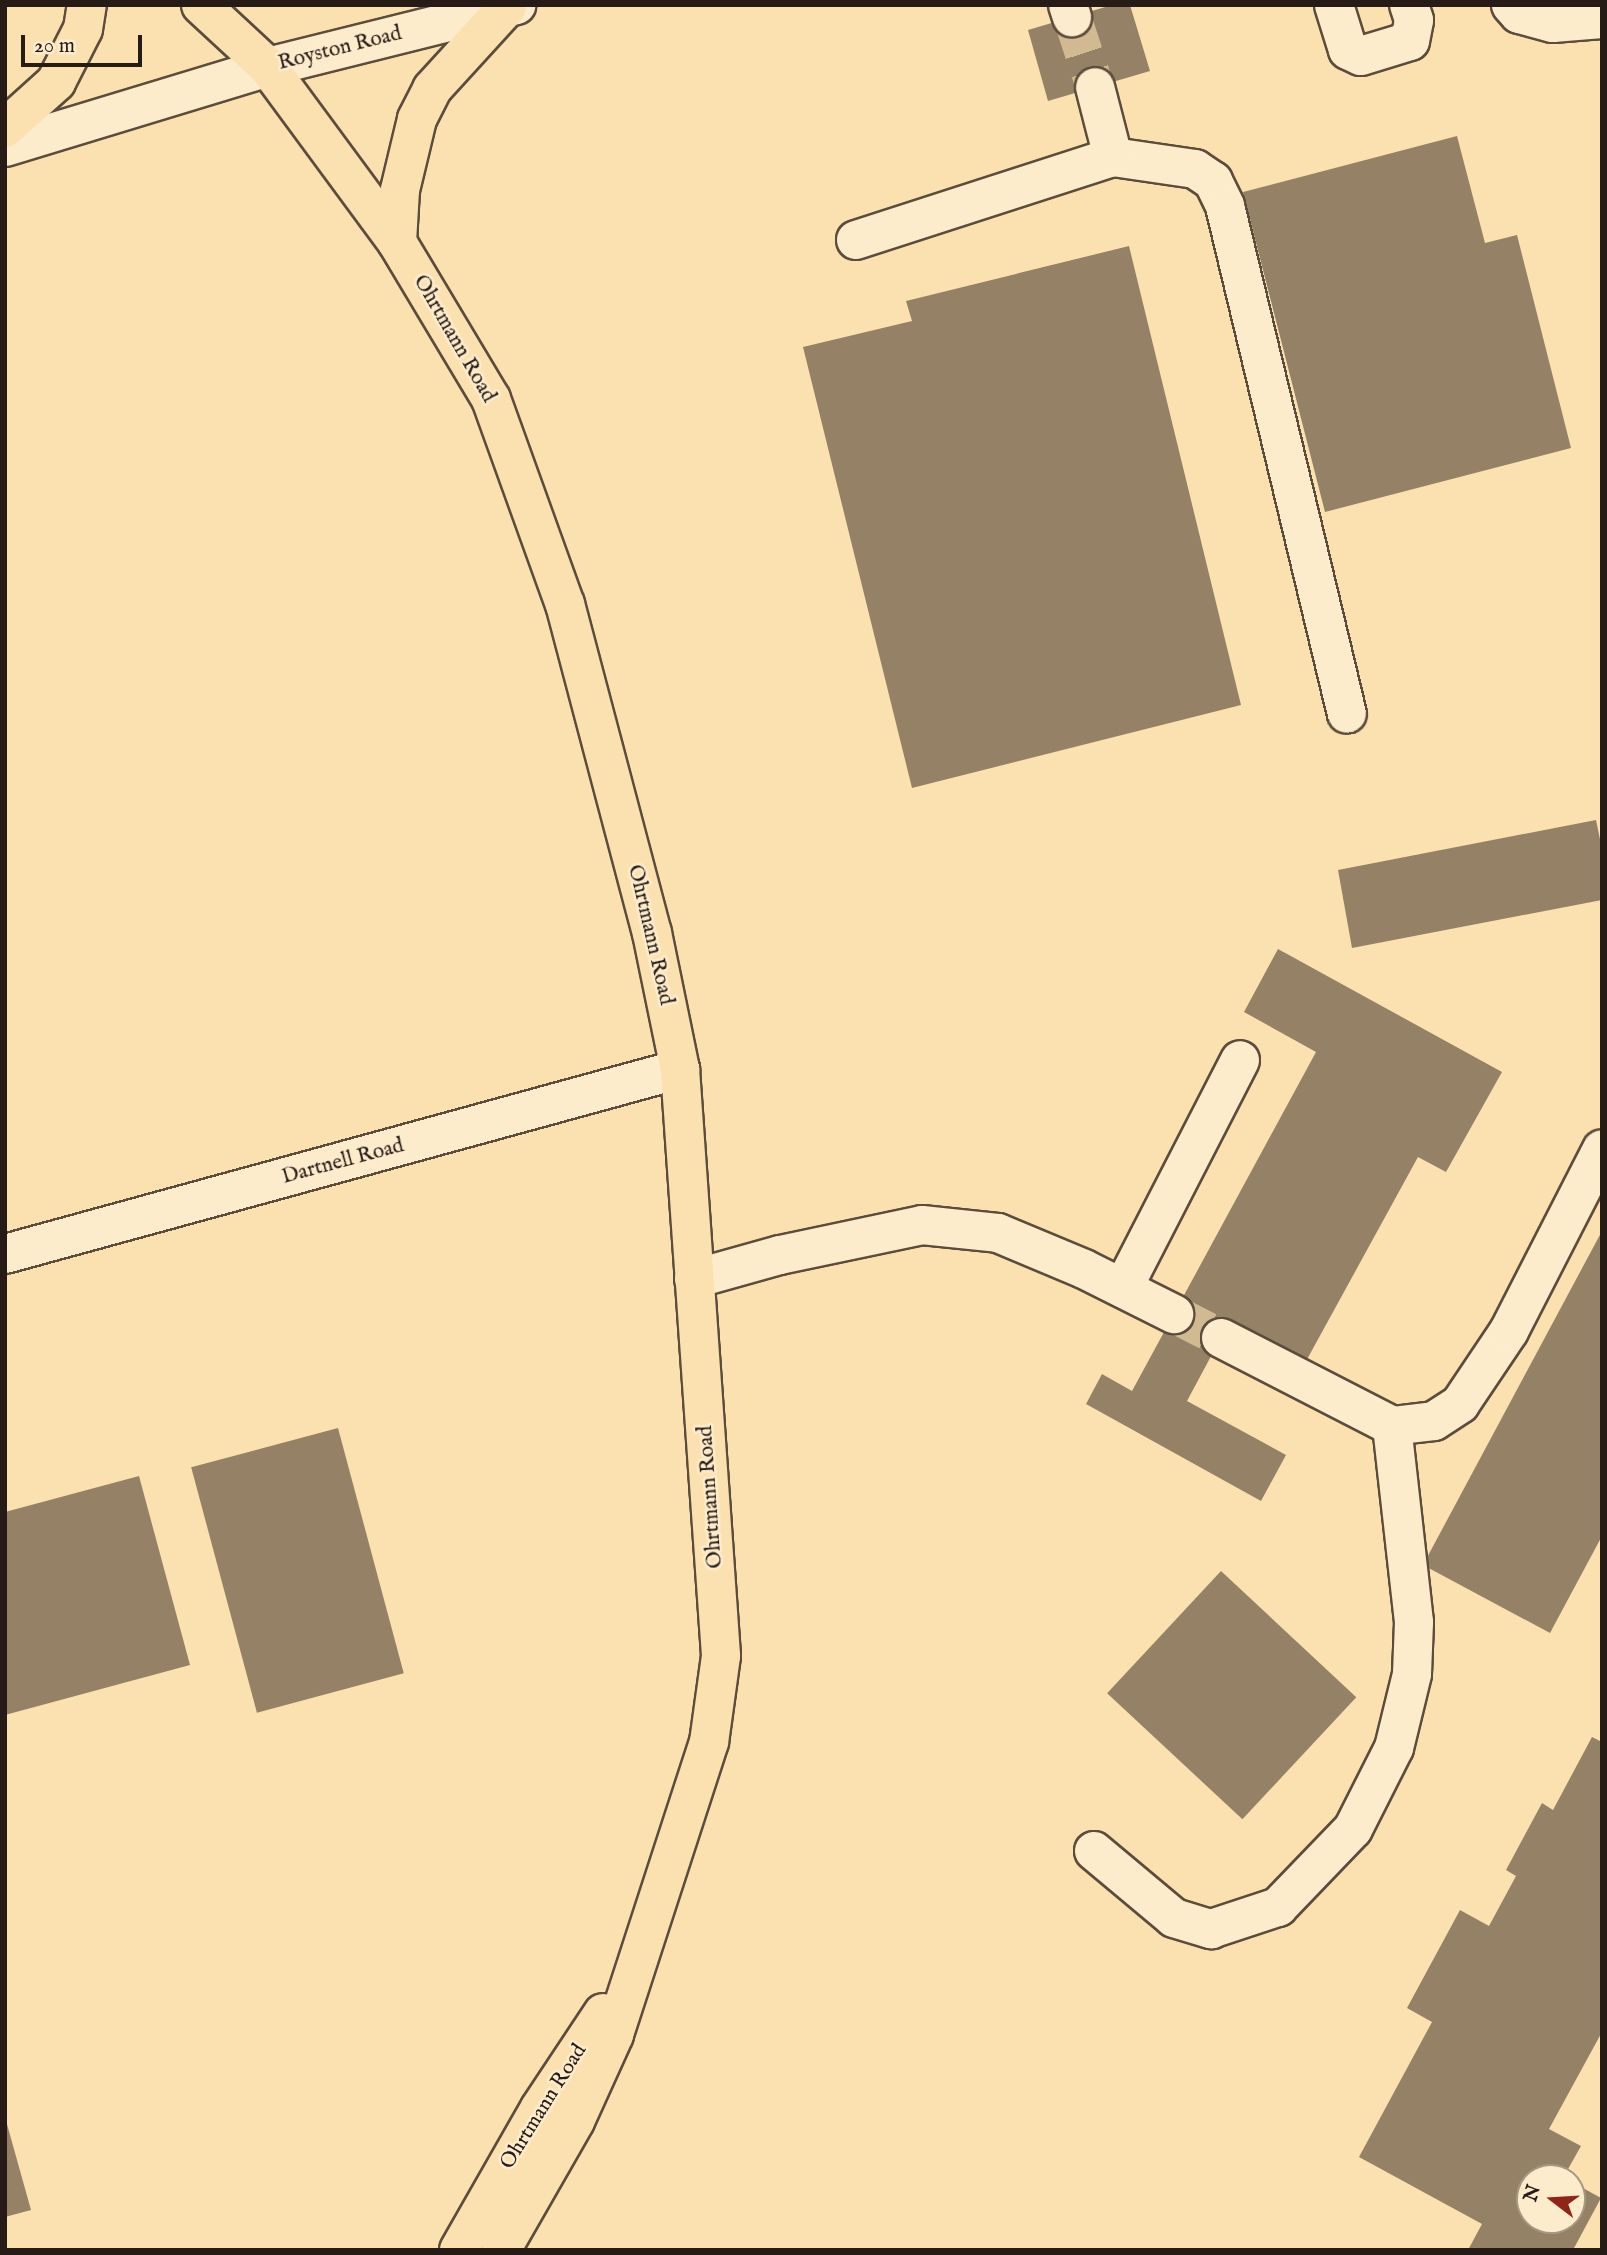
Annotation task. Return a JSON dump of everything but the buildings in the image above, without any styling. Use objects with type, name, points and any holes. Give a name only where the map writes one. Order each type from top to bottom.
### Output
[{"type":"main road","points":[[5,128],[57,82],[83,29],[87,5]]},
{"type":"main road","name":"Ohrtmann Road","points":[[201,5],[268,67],[397,242],[491,399],[565,604],[652,933],[680,1069],[721,1656],[709,1742],[614,2035],[575,2121],[501,2250]]},
{"type":"main road","points":[[397,242],[400,190],[417,119],[432,89],[512,6]]},
{"type":"main road","name":"Ohrtmann Road","points":[[459,2250],[540,2108],[634,1967]]},
{"type":"street","points":[[1334,5],[1348,50],[1361,56],[1410,41],[1414,20],[1409,5]]},
{"type":"street","points":[[1511,5],[1519,14],[1553,23],[1602,19]]},
{"type":"street","name":"Royston Road","points":[[5,147],[268,67],[512,6]]},
{"type":"street","points":[[1095,88],[1113,157]]},
{"type":"street","points":[[856,240],[1113,157],[1195,169],[1213,181],[1225,205],[1347,714]]},
{"type":"street","points":[[1123,1288],[1241,1060]]},
{"type":"street","name":"Dartnell Road","points":[[5,1254],[680,1069]]},
{"type":"street","points":[[1221,1338],[1392,1426],[1434,1421],[1460,1404],[1509,1331],[1602,1149]]},
{"type":"street","points":[[694,1279],[780,1255],[922,1224],[998,1233],[1123,1288],[1174,1314]]},
{"type":"street","points":[[1094,1851],[1174,1918],[1212,1929],[1278,1907],[1353,1829],[1394,1748],[1412,1674],[1415,1622],[1392,1426]]},
{"type":"tunnel","points":[[1072,17],[1095,87]]},
{"type":"tunnel","points":[[1174,1314],[1221,1338]]}]
